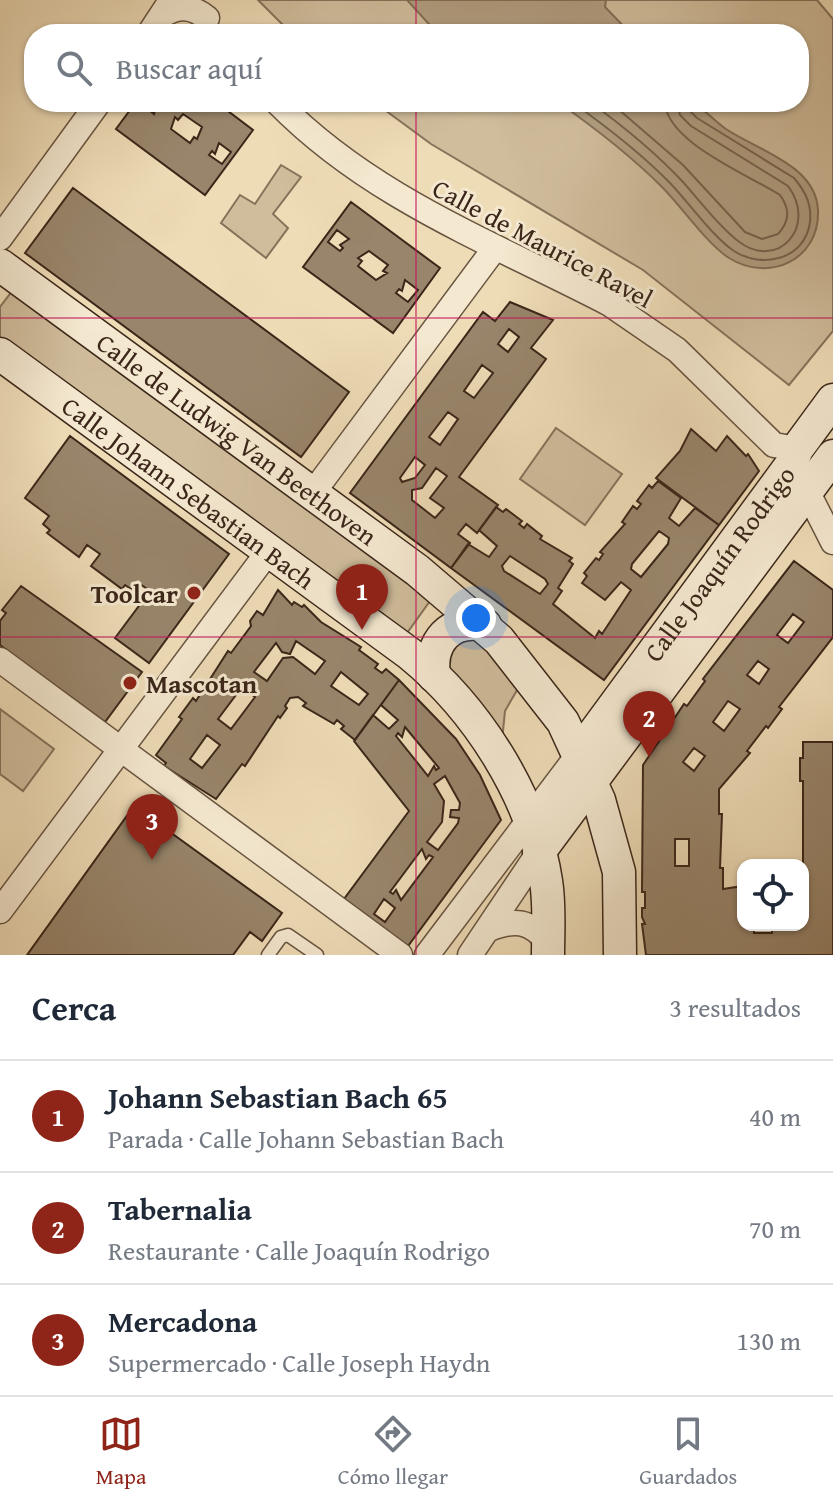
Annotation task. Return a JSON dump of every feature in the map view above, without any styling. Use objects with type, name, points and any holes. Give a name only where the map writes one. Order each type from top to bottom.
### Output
[{"type":"street","points":[[0,238],[92,112]]},
{"type":"street","name":"Calle de Maurice Ravel","points":[[288,112],[354,170],[431,216],[596,297],[641,324],[707,377],[792,463],[833,542]]},
{"type":"street","points":[[312,494],[495,248]]},
{"type":"street","name":"Calle de Ludwig Van Beethoven","points":[[0,265],[440,587],[485,625],[538,686],[563,722],[584,768],[619,872],[620,955]]},
{"type":"street","name":"Calle Johann Sebastian Bach","points":[[0,354],[410,654],[434,676],[480,728],[529,822],[547,888],[548,948]]},
{"type":"street","name":"Calle Joaquín Rodrigo","points":[[470,955],[539,852],[584,768],[833,400]]},
{"type":"street","name":"Calle Joaquín Rodrigo","points":[[792,463],[833,456]]},
{"type":"street","points":[[0,911],[268,552]]},
{"type":"street","points":[[434,676],[433,655],[444,633],[463,624],[485,625]]},
{"type":"street","points":[[0,660],[400,955]]},
{"type":"street","name":"Calle Joaquín Rodrigo","points":[[427,955],[529,822],[584,768]]},
{"type":"street","points":[[489,929],[521,922],[536,929],[548,948]]},
{"type":"lane","points":[[268,955],[281,937],[288,935],[317,955]]},
{"type":"shaded area","points":[[258,0],[817,0],[833,19],[833,331],[789,385],[643,270],[431,144],[388,112],[809,112],[809,24],[282,24]]},
{"type":"shaded area","points":[[281,165],[301,177],[273,214],[288,228],[266,258],[221,223],[240,195],[255,204]]},
{"type":"shaded area","points":[[16,286],[435,594],[402,640],[0,343],[0,307]]},
{"type":"shaded area","points":[[556,428],[622,474],[585,525],[520,479]]},
{"type":"shaded area","points":[[470,630],[524,678],[505,711],[501,751],[439,658]]},
{"type":"shaded area","points":[[0,709],[54,749],[23,791],[0,774]]},
{"type":"water","points":[[407,0],[606,0],[605,7],[621,24],[429,24]]},
{"type":"water","points":[[572,112],[705,112],[726,129],[783,160],[807,181],[815,194],[818,210],[811,242],[801,254],[775,267],[744,265],[729,258],[670,195]]},
{"type":"building","points":[[129,112],[229,112],[253,130],[205,195],[116,129]],"holes":[[[183,114],[202,127],[197,139],[194,137],[190,143],[171,129],[175,117],[178,120]],[[219,143],[231,152],[222,164],[209,155],[212,151],[215,154]]]},
{"type":"building","points":[[73,188],[349,392],[301,457],[25,253]]},
{"type":"building","points":[[351,202],[440,268],[393,333],[303,267]],"holes":[[[337,230],[349,239],[340,245],[343,248],[340,251],[328,242]],[[369,251],[388,265],[383,271],[387,273],[376,280],[358,266],[362,261],[358,258]],[[405,280],[418,290],[408,302],[396,293],[399,289],[402,291]]]},
{"type":"building","points":[[510,302],[553,320],[531,348],[546,359],[459,477],[498,505],[477,533],[466,524],[458,534],[470,543],[451,568],[350,493],[483,312],[495,321]],"holes":[[[509,329],[519,337],[508,352],[498,344]],[[482,365],[493,373],[474,398],[464,391]],[[448,412],[458,419],[440,445],[429,437]],[[415,457],[425,465],[415,478],[402,482],[400,478]],[[436,468],[447,476],[430,498],[444,508],[435,518],[412,500],[412,490],[422,488]]]},
{"type":"building","points":[[691,429],[716,451],[727,436],[746,456],[748,454],[759,471],[719,525],[656,478],[680,451]]},
{"type":"building","points":[[70,436],[229,554],[149,663],[115,638],[150,591],[137,582],[131,589],[125,585],[122,589],[91,566],[100,554],[87,545],[79,557],[47,533],[50,530],[43,524],[49,516],[25,498]]},
{"type":"building","points":[[658,481],[681,498],[669,518],[679,526],[695,508],[719,525],[604,680],[451,568],[468,544],[489,557],[497,546],[479,530],[496,507],[503,512],[506,509],[522,521],[519,524],[524,528],[527,524],[542,536],[540,539],[572,558],[569,561],[573,564],[558,588],[562,591],[553,604],[595,638],[599,631],[602,634],[631,590],[621,582],[605,600],[582,583],[587,576],[584,573],[596,558],[599,560],[603,554],[600,552],[625,524],[622,522],[633,506],[637,509],[641,504],[637,501],[649,485],[652,488]],"holes":[[[659,531],[669,538],[668,544],[641,577],[631,569],[632,564]],[[510,556],[545,579],[548,584],[540,594],[504,571],[502,566]]]},
{"type":"building","points":[[794,561],[833,590],[833,637],[779,707],[782,709],[768,728],[766,726],[747,751],[750,753],[719,789],[719,814],[722,814],[720,868],[723,868],[723,889],[737,887],[737,931],[809,931],[809,859],[803,859],[800,758],[803,758],[803,742],[833,742],[833,955],[646,955],[642,924],[645,924],[642,917],[642,908],[645,908],[645,892],[642,892],[643,765],[684,704],[687,706],[705,681],[703,679]],"holes":[[[793,614],[804,622],[788,643],[777,635]],[[758,661],[769,669],[759,684],[747,675]],[[728,701],[740,709],[724,731],[713,722]],[[694,748],[705,756],[694,771],[683,762]],[[675,839],[689,839],[689,866],[675,866]]]},
{"type":"building","points":[[21,586],[142,672],[105,722],[0,645],[0,621],[6,613],[2,610]]},
{"type":"building","points":[[278,590],[292,605],[294,602],[302,607],[304,605],[321,622],[361,647],[359,650],[378,664],[375,668],[382,673],[386,669],[399,680],[355,740],[341,729],[344,726],[337,720],[334,724],[303,706],[306,703],[298,697],[290,698],[285,706],[287,708],[280,718],[278,716],[245,766],[242,764],[216,799],[164,766],[166,763],[156,755],[182,719],[179,717],[193,698],[196,701],[228,651],[231,653],[251,626],[250,621],[257,611],[263,615]],"holes":[[[296,641],[325,661],[315,674],[293,657],[283,658],[267,681],[254,672],[276,643],[282,652],[290,654]],[[341,672],[368,694],[359,705],[331,686]],[[242,687],[255,697],[231,729],[218,719]],[[207,735],[220,745],[202,768],[190,759]]]},
{"type":"building","points":[[399,680],[456,739],[480,775],[501,820],[408,946],[344,899],[409,811],[354,741],[373,715],[389,729],[398,720],[381,705]],"holes":[[[405,727],[439,768],[436,770],[434,766],[428,776],[396,736],[398,733],[402,737]],[[445,776],[460,803],[459,810],[451,810],[450,817],[459,818],[458,823],[438,850],[427,842],[442,822],[444,801],[434,784]],[[422,849],[426,859],[429,855],[433,857],[401,900],[396,890],[393,894],[390,892]],[[384,899],[395,908],[385,922],[374,914]]]},
{"type":"building","points":[[134,806],[282,913],[262,941],[250,932],[233,955],[27,955]]},
{"type":"place","name":"Toolcar","points":[[194,593]]},
{"type":"place","name":"Johann Sebastian Bach 65","points":[[362,630]]},
{"type":"place","name":"Mascotan","points":[[130,683]]},
{"type":"place","name":"Tabernalia","points":[[649,757]]},
{"type":"place","name":"Mercadona","points":[[152,860]]}]
